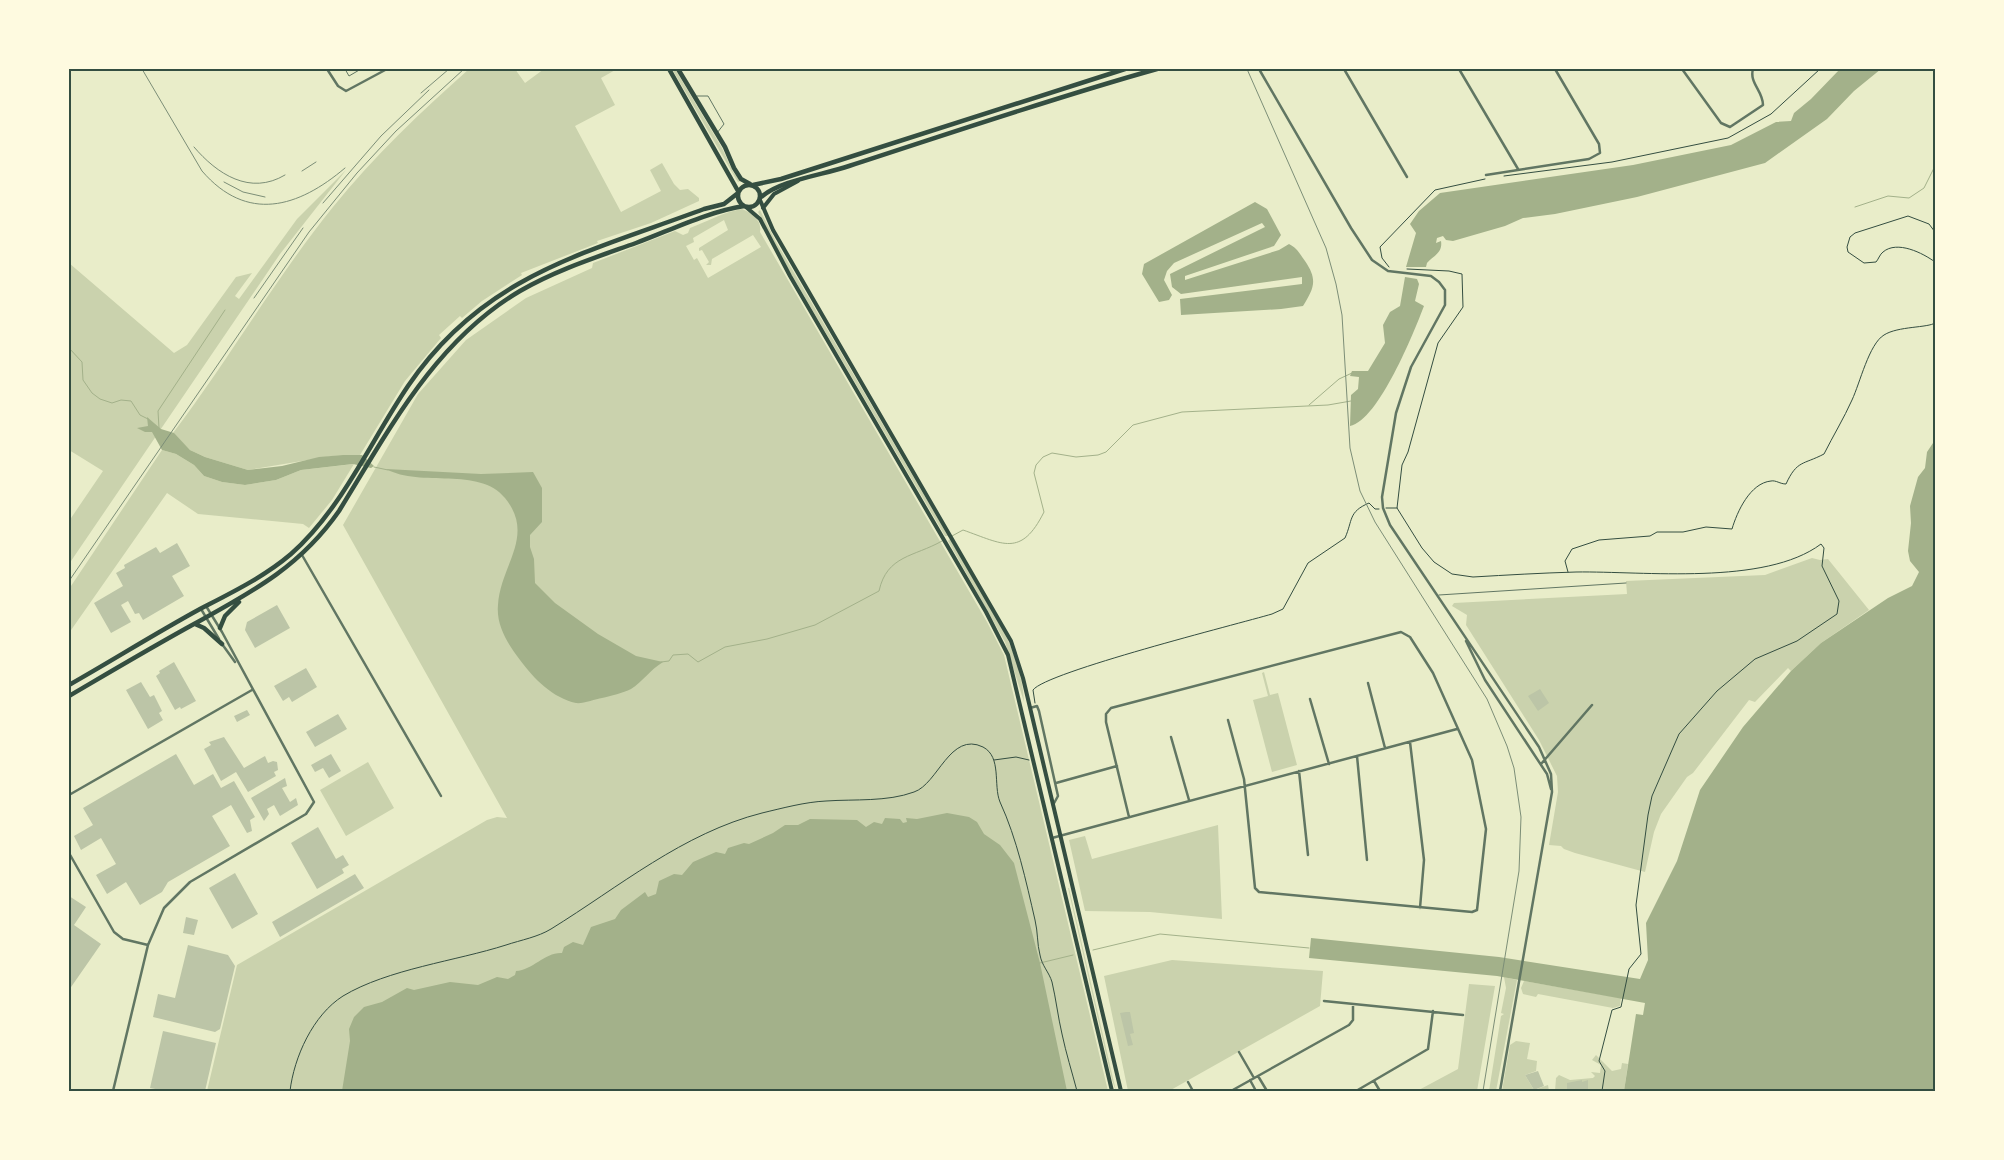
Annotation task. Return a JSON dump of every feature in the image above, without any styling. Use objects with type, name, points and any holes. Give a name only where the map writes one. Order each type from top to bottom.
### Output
[{"type":"main road","points":[[678,69],[739,175],[759,190],[763,208],[784,249],[972,570],[1011,641],[1030,708],[1121,1091]]},
{"type":"main road","points":[[69,685],[260,576],[291,554],[321,522],[351,479],[408,385],[433,353],[465,322],[507,289],[554,264],[704,209],[724,204],[743,186],[771,182],[1125,69]]},
{"type":"main road","points":[[69,696],[250,593],[279,574],[302,555],[327,529],[410,397],[447,351],[471,327],[520,291],[578,264],[719,212],[756,205],[774,187],[820,175],[1085,88],[1157,69]]},
{"type":"main road","points":[[669,70],[738,192],[738,200],[760,219],[790,276],[964,574],[1008,655],[1112,1091]]},
{"type":"main road","points":[[923,133],[925,141]]},
{"type":"main road","points":[[813,169],[820,175]]},
{"type":"main road","points":[[763,208],[774,194],[799,181]]},
{"type":"main road","points":[[220,628],[225,616],[250,593]]},
{"type":"main road","points":[[195,624],[204,628],[222,644]]},
{"type":"main road","points":[[1022,710],[1030,708]]},
{"type":"street","points":[[327,69],[338,86],[346,91],[384,69]]},
{"type":"street","points":[[1259,69],[1351,228],[1372,260],[1382,269],[1436,278],[1443,286],[1446,294],[1445,305],[1419,352],[1402,390],[1383,486],[1383,508],[1390,525],[1546,759],[1552,781],[1551,800],[1500,1091]]},
{"type":"street","points":[[1344,69],[1407,177]]},
{"type":"street","points":[[1459,69],[1518,169]]},
{"type":"street","points":[[1486,174],[1589,159],[1600,153],[1598,144],[1555,69]]},
{"type":"street","points":[[1682,69],[1721,123],[1730,127],[1763,104],[1762,96],[1752,78],[1753,69]]},
{"type":"street","points":[[302,555],[441,796]]},
{"type":"street","points":[[114,1091],[148,945],[164,908],[190,882],[306,814],[314,802],[239,667],[220,628],[212,614],[204,608]]},
{"type":"street","points":[[204,608],[206,618],[239,667]]},
{"type":"street","points":[[1129,817],[1106,722],[1106,714],[1110,708],[1398,632],[1410,637],[1430,668],[1472,760],[1486,829],[1477,910],[1472,912],[1420,908],[1259,892],[1254,885],[1245,786],[1228,720]]},
{"type":"street","points":[[1462,633],[1485,680],[1550,782],[1551,800]]},
{"type":"street","points":[[1368,683],[1385,748]]},
{"type":"street","points":[[69,795],[252,690]]},
{"type":"street","points":[[1310,698],[1328,764]]},
{"type":"street","points":[[1540,764],[1592,705]]},
{"type":"street","points":[[1030,708],[1037,706],[1039,711],[1058,796],[1053,805]]},
{"type":"street","points":[[1052,838],[1458,729]]},
{"type":"street","points":[[1172,737],[1190,801]]},
{"type":"street","points":[[1410,742],[1424,860],[1420,908]]},
{"type":"street","points":[[1357,756],[1367,860]]},
{"type":"street","points":[[1055,783],[1117,766]]},
{"type":"street","points":[[1299,771],[1308,855]]},
{"type":"street","points":[[69,853],[114,932],[123,939],[148,945]]},
{"type":"street","points":[[69,862],[72,859]]},
{"type":"street","points":[[1324,1001],[1463,1015]]},
{"type":"street","points":[[1231,1091],[1349,1025],[1353,1020],[1353,1004]]},
{"type":"street","points":[[1356,1091],[1428,1049],[1433,1011]]},
{"type":"street","points":[[1239,1052],[1254,1078]]},
{"type":"street","points":[[1258,1076],[1267,1091]]},
{"type":"street","points":[[1250,1080],[1256,1091]]},
{"type":"street","points":[[1374,1081],[1380,1091]]},
{"type":"street","points":[[1188,1082],[1193,1091]]},
{"type":"lane","points":[[345,69],[349,76],[361,69]]},
{"type":"lane","points":[[695,97],[705,95],[709,98],[724,124],[717,134]]},
{"type":"lane","points":[[1436,595],[1626,583]]},
{"type":"path","points":[[1503,176],[1612,162],[1728,138],[1771,114],[1820,69]]},
{"type":"path","points":[[1394,268],[1388,267],[1382,258],[1380,247],[1425,198],[1440,188],[1486,179]]},
{"type":"path","points":[[1935,232],[1929,224],[1908,216],[1855,233],[1850,237],[1847,247],[1848,252],[1864,262],[1876,262],[1883,252],[1892,248],[1919,252],[1935,262]]},
{"type":"path","points":[[1404,269],[1449,271],[1462,274],[1463,307],[1438,343],[1408,452],[1402,465],[1397,508],[1428,556],[1441,568],[1452,574],[1473,577],[1568,572],[1716,573],[1755,569],[1809,553],[1821,544],[1824,548],[1822,566],[1839,602],[1837,614],[1797,641],[1783,648],[1765,653],[1730,678],[1684,728],[1669,756],[1651,804],[1636,905],[1641,954],[1627,975],[1621,1007],[1612,1010],[1599,1060],[1605,1071],[1602,1091]]},
{"type":"path","points":[[1568,572],[1565,561],[1572,548],[1599,540],[1650,536],[1657,532],[1683,532],[1706,527],[1732,529],[1749,495],[1762,484],[1772,480],[1786,484],[1794,468],[1810,458],[1824,454],[1852,400],[1876,341],[1895,330],[1935,323]]},
{"type":"path","points":[[1035,687],[1089,666],[1272,614],[1283,609],[1308,563],[1345,538],[1350,517],[1354,512],[1369,502],[1375,509],[1397,508]]},
{"type":"path","points":[[290,1091],[296,1063],[309,1034],[322,1016],[340,998],[378,980],[475,955],[547,931],[666,854],[730,822],[822,801],[880,798],[915,792],[925,787],[952,752],[970,745],[981,746],[994,760],[998,796],[1008,820],[1020,860],[1035,920],[1042,966],[1051,978],[1063,1038],[1077,1091]]},
{"type":"shaded area","points":[[469,69],[515,69],[525,83],[544,69],[617,69],[601,78],[615,105],[575,126],[621,212],[661,191],[650,170],[662,163],[674,184],[680,190],[688,189],[699,198],[699,201],[651,223],[597,241],[598,243],[521,273],[522,275],[482,301],[462,318],[460,316],[439,335],[441,338],[405,381],[360,455],[332,456],[248,470],[205,457],[190,450],[173,433],[312,234],[381,152]]},
{"type":"shaded area","points":[[672,69],[675,69],[722,148],[733,172],[741,181],[738,182],[736,179]]},
{"type":"shaded area","points":[[1840,69],[1881,69],[1854,91],[1827,119],[1765,163],[1637,197],[1555,214],[1523,218],[1505,226],[1453,241],[1446,240],[1443,236],[1437,238],[1436,243],[1441,241],[1440,249],[1427,263],[1426,267],[1406,267],[1416,233],[1410,224],[1419,211],[1440,193],[1633,165],[1731,145],[1776,122],[1791,121],[1794,113],[1811,99]]},
{"type":"shaded area","points":[[346,170],[280,254],[69,564],[69,521],[103,471],[69,450],[69,263],[174,353],[187,345],[236,277],[252,273],[235,296],[239,299],[297,219]]},
{"type":"shaded area","points":[[1255,202],[1267,209],[1281,235],[1274,246],[1185,276],[1185,280],[1279,250],[1289,244],[1296,249],[1312,274],[1312,289],[1303,306],[1181,315],[1180,299],[1302,284],[1302,277],[1181,294],[1172,287],[1170,274],[1265,227],[1262,223],[1174,263],[1167,271],[1164,280],[1172,295],[1169,300],[1159,302],[1142,274],[1144,264]]},
{"type":"shaded area","points":[[742,209],[746,211],[758,221],[760,232],[987,622],[1004,655],[1108,1091],[207,1091],[237,965],[487,820],[497,817],[507,818],[343,525],[418,394],[466,340],[526,298],[592,268],[593,263],[675,231],[683,235],[688,233],[690,228]],"holes":[[[724,220],[728,230],[699,248],[699,251],[702,250],[709,262],[706,265],[711,265],[712,259],[753,235],[761,247],[708,278],[697,258],[694,260],[686,246],[694,242],[693,238]]]},
{"type":"shaded area","points":[[760,210],[775,240],[948,536],[945,536],[783,260],[758,212]]},
{"type":"shaded area","points":[[1405,277],[1417,279],[1419,284],[1415,301],[1424,306],[1404,354],[1384,392],[1361,420],[1350,426],[1351,395],[1358,389],[1359,377],[1350,376],[1352,371],[1368,371],[1385,343],[1383,325],[1390,312],[1400,306]]},
{"type":"shaded area","points":[[147,417],[161,429],[174,433],[190,450],[205,457],[248,470],[282,466],[319,457],[343,455],[362,455],[374,466],[371,468],[353,464],[301,470],[276,480],[245,485],[222,482],[204,476],[194,465],[176,454],[162,450],[152,432],[145,432],[137,428],[148,426]]},
{"type":"shaded area","points":[[1935,440],[1935,1091],[1624,1091],[1636,1014],[1643,1015],[1645,1003],[1497,976],[1309,958],[1311,938],[1499,957],[1640,979],[1648,960],[1646,923],[1677,861],[1700,790],[1743,727],[1791,671],[1821,643],[1888,598],[1912,586],[1919,572],[1910,561],[1908,551],[1911,523],[1910,506],[1918,477],[1925,468],[1927,452]]},
{"type":"shaded area","points":[[162,450],[176,454],[194,465],[204,476],[222,482],[245,485],[276,480],[301,470],[354,464],[332,500],[309,528],[303,524],[198,514],[167,493],[69,633],[69,589]]},
{"type":"shaded area","points":[[386,469],[481,474],[533,472],[542,488],[542,522],[530,535],[535,583],[555,603],[598,634],[636,656],[663,662],[631,689],[613,695],[576,703],[552,692],[531,674],[520,660],[507,641],[499,620],[498,605],[500,591],[517,538],[514,512],[505,498],[494,488],[480,483],[465,480],[416,477]]},
{"type":"shaded area","points":[[950,539],[997,617],[1007,638],[1016,659],[1024,702],[1005,642],[948,541]]},
{"type":"shaded area","points":[[1812,558],[1828,559],[1869,610],[1821,643],[1791,671],[1788,668],[1755,702],[1749,700],[1693,773],[1687,777],[1661,814],[1654,832],[1645,872],[1575,853],[1561,846],[1549,845],[1558,792],[1557,776],[1539,740],[1466,625],[1467,615],[1452,606],[1454,603],[1627,594],[1626,581],[1765,575]]},
{"type":"shaded area","points":[[1264,672],[1270,695],[1278,693],[1297,765],[1272,772],[1253,700],[1268,696],[1262,673]]},
{"type":"shaded area","points":[[368,762],[394,808],[346,836],[320,790]]},
{"type":"shaded area","points":[[947,813],[969,817],[977,822],[984,834],[1000,845],[1014,863],[1040,963],[1067,1091],[342,1091],[350,1041],[349,1029],[354,1017],[364,1007],[382,1002],[407,988],[414,990],[450,982],[478,985],[497,977],[508,979],[515,975],[516,971],[528,968],[550,955],[562,953],[564,947],[573,942],[583,945],[591,927],[615,919],[621,910],[645,892],[648,897],[656,894],[659,881],[674,874],[682,875],[693,862],[716,852],[725,854],[728,848],[744,843],[749,844],[785,825],[798,825],[810,819],[857,820],[866,827],[874,822],[882,824],[885,818],[900,819],[903,823],[907,822],[906,818],[917,819]]},
{"type":"shaded area","points":[[1218,825],[1222,919],[1150,912],[1085,911],[1069,840],[1085,836],[1092,859]]},
{"type":"shaded area","points":[[1069,888],[1116,1091],[1112,1080]]},
{"type":"shaded area","points":[[1172,960],[1323,971],[1320,1006],[1169,1091],[1128,1091],[1104,976]]},
{"type":"shaded area","points":[[1504,977],[1517,980],[1496,1091],[1489,1091],[1501,1016],[1504,1014],[1501,1013],[1506,988]]},
{"type":"shaded area","points":[[1524,981],[1621,998],[1620,1006],[1613,1008],[1538,994],[1536,997],[1523,994],[1521,988]]},
{"type":"shaded area","points":[[1469,984],[1495,986],[1477,1091],[1417,1091],[1458,1069]]},
{"type":"shaded area","points":[[1516,1041],[1530,1043],[1527,1059],[1537,1061],[1536,1071],[1525,1075],[1534,1090],[1548,1085],[1549,1091],[1502,1091],[1510,1045]]},
{"type":"shaded area","points":[[1596,1055],[1612,1071],[1621,1069],[1622,1063],[1628,1064],[1624,1091],[1555,1091],[1556,1078],[1559,1075],[1570,1080],[1593,1078],[1595,1076],[1591,1072],[1600,1073],[1601,1065],[1592,1060]]},
{"type":"building","points":[[177,543],[190,566],[172,576],[184,596],[143,620],[139,613],[135,614],[128,601],[121,605],[131,622],[111,633],[94,603],[123,586],[116,573],[125,568],[124,565],[156,547],[160,553]]},
{"type":"building","points":[[277,605],[290,628],[255,648],[245,630],[247,622]]},
{"type":"building","points":[[174,662],[196,701],[175,710],[156,676],[160,673],[159,671]]},
{"type":"building","points":[[306,668],[317,687],[292,702],[289,697],[283,701],[274,686]]},
{"type":"building","points":[[141,682],[150,697],[154,695],[162,711],[159,713],[163,720],[148,729],[126,690]]},
{"type":"building","points":[[1540,689],[1549,703],[1538,711],[1528,696]]},
{"type":"building","points":[[247,710],[250,715],[237,722],[234,716]]},
{"type":"building","points":[[338,714],[347,729],[315,747],[306,732]]},
{"type":"building","points":[[224,737],[244,768],[265,756],[268,763],[277,762],[278,770],[274,772],[276,776],[248,792],[236,772],[221,781],[204,749],[211,745],[209,742]]},
{"type":"building","points":[[176,754],[194,785],[213,774],[221,788],[234,781],[255,817],[250,820],[252,831],[247,833],[231,805],[212,816],[230,846],[168,882],[162,892],[140,905],[126,882],[107,894],[96,875],[116,864],[101,838],[81,850],[74,836],[93,825],[83,808]]},
{"type":"building","points":[[331,754],[341,771],[329,778],[323,768],[315,772],[311,765]]},
{"type":"building","points":[[285,778],[287,786],[282,788],[290,802],[296,798],[298,805],[280,816],[274,805],[267,809],[269,814],[264,821],[251,798]]},
{"type":"building","points":[[318,827],[336,859],[343,855],[349,865],[342,869],[344,873],[317,889],[291,843]]},
{"type":"building","points":[[235,873],[258,914],[232,929],[209,888]]},
{"type":"building","points":[[355,874],[364,888],[280,937],[272,922]]},
{"type":"building","points":[[69,896],[86,907],[74,925],[101,944],[69,990]]},
{"type":"building","points":[[186,917],[198,920],[194,935],[183,933]]},
{"type":"building","points":[[188,945],[228,955],[235,966],[220,1029],[215,1032],[153,1017],[158,994],[175,998]]},
{"type":"building","points":[[1130,1012],[1134,1033],[1130,1034],[1133,1045],[1128,1046],[1120,1013]]},
{"type":"building","points":[[163,1031],[216,1043],[205,1091],[166,1091],[150,1088]]},
{"type":"building","points":[[1538,1071],[1544,1086],[1534,1090],[1525,1075]]},
{"type":"building","points":[[1582,1080],[1582,1082],[1588,1080],[1588,1091],[1567,1091],[1567,1083]]},
{"type":"waterway","points":[[1935,71],[1935,78]]},
{"type":"waterway","points":[[1855,207],[1888,196],[1909,198],[1924,188],[1935,166]]},
{"type":"waterway","points":[[159,428],[158,411],[225,310]]},
{"type":"waterway","points":[[69,348],[82,362],[83,380],[92,393],[100,399],[112,403],[121,400],[131,401],[140,415],[148,419]]},
{"type":"waterway","points":[[1309,405],[1339,379],[1352,373]]},
{"type":"waterway","points":[[952,536],[963,530],[1000,543],[1010,544],[1019,542],[1036,527],[1044,512],[1034,473],[1036,465],[1043,457],[1052,453],[1076,457],[1098,455],[1106,452],[1133,425],[1182,412],[1328,405],[1351,401]]},
{"type":"waterway","points":[[374,467],[388,470]]},
{"type":"waterway","points":[[661,662],[669,661],[673,655],[688,654],[698,662],[725,647],[767,639],[815,625],[879,591],[888,570],[895,564],[942,541]]},
{"type":"waterway","points":[[1093,950],[1160,934],[1309,948]]},
{"type":"waterway","points":[[1040,963],[1073,955]]},
{"type":"railway","points":[[142,69],[202,171],[219,187],[237,198],[255,203],[273,204],[291,200],[309,193],[345,168]]},
{"type":"railway","points":[[421,93],[449,69]]},
{"type":"railway","points":[[69,581],[309,232],[357,173],[396,131],[464,69]]},
{"type":"railway","points":[[1247,69],[1326,248],[1336,284],[1342,315],[1350,448],[1360,491],[1375,522],[1487,699],[1514,768],[1521,817],[1519,871],[1483,1091]]},
{"type":"railway","points":[[323,203],[381,136],[429,90]]},
{"type":"railway","points":[[194,147],[213,166],[235,179],[259,183],[272,181],[285,175]]},
{"type":"railway","points":[[302,171],[316,162]]},
{"type":"railway","points":[[224,182],[243,192],[265,197]]},
{"type":"railway","points":[[254,298],[303,228]]}]
